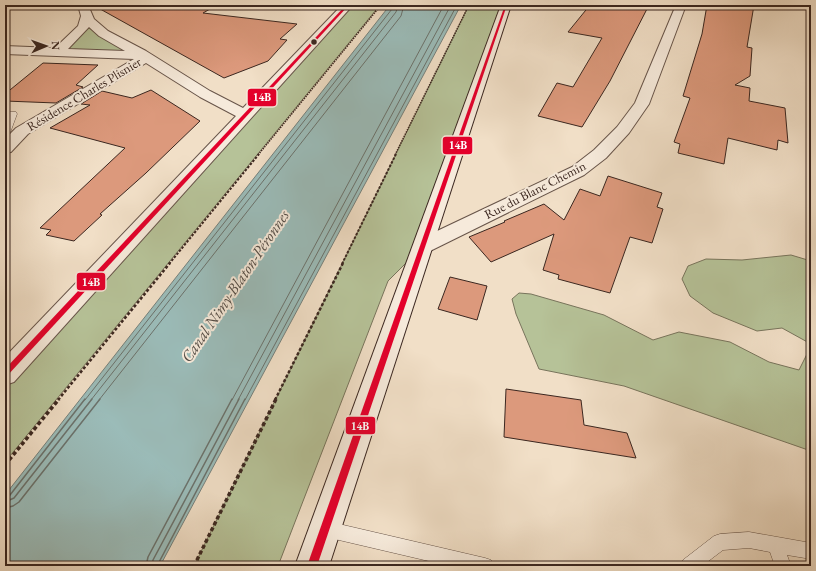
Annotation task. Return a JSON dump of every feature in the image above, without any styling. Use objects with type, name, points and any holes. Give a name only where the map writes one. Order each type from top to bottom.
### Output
[{"type":"street","points":[[5,374],[348,5]]},
{"type":"street","points":[[312,566],[506,5]]},
{"type":"street","name":"Rue du Blanc Chemin","points":[[423,246],[578,170],[600,154],[623,130],[642,104],[681,5]]},
{"type":"street","name":"Résidence Charles Plisnier","points":[[84,11],[95,27],[194,88],[227,107],[246,115]]},
{"type":"street","name":"Résidence Charles Plisnier","points":[[58,52],[83,27],[84,11]]},
{"type":"street","name":"Résidence Charles Plisnier","points":[[5,50],[144,56]]},
{"type":"street","name":"Résidence Charles Plisnier","points":[[5,138],[22,131],[144,56]]},
{"type":"lane","points":[[5,113],[13,114],[5,138]]},
{"type":"lane","points":[[325,529],[485,566]]},
{"type":"lane","points":[[689,566],[720,542],[749,540],[811,551]]},
{"type":"lane","points":[[776,545],[783,566]]},
{"type":"path","points":[[5,466],[381,5]]},
{"type":"path","points":[[194,566],[468,5]]},
{"type":"green space","points":[[348,5],[380,5],[5,462],[5,374]]},
{"type":"green space","points":[[469,5],[506,5],[423,246],[388,281],[278,566],[194,566]]},
{"type":"green space","points":[[95,27],[134,50],[126,54],[58,52],[80,30]]},
{"type":"green space","points":[[791,255],[811,261],[811,344],[782,328],[757,331],[713,313],[690,296],[682,279],[688,266],[706,259],[742,260]]},
{"type":"green space","points":[[519,293],[531,294],[604,315],[653,340],[679,332],[730,342],[769,362],[799,370],[811,346],[811,451],[624,386],[539,369],[516,314],[512,299]]},
{"type":"water","name":"Canal Nimy-Blaton-Péronnes","points":[[390,5],[461,5],[160,566],[5,566],[5,495]]},
{"type":"building","points":[[93,5],[217,5],[203,13],[297,24],[280,39],[287,40],[268,61],[224,78]]},
{"type":"building","points":[[590,5],[649,5],[610,81],[582,127],[538,116],[557,83],[573,87],[602,38],[568,32]]},
{"type":"building","points":[[707,5],[754,5],[747,47],[752,48],[750,76],[735,85],[750,88],[749,101],[785,108],[788,143],[778,140],[777,150],[728,138],[724,164],[678,153],[680,144],[674,142],[690,98],[683,96],[702,34]]},
{"type":"building","points":[[43,63],[98,65],[76,85],[83,87],[56,103],[5,101],[5,94]]},
{"type":"building","points":[[151,90],[200,121],[146,173],[100,214],[102,215],[74,241],[46,235],[51,230],[40,228],[125,148],[50,128],[90,105],[81,104],[102,91],[132,98]]},
{"type":"building","points":[[608,176],[662,193],[657,207],[663,209],[652,243],[630,237],[610,293],[558,279],[559,275],[543,270],[554,234],[491,262],[469,237],[544,204],[564,220],[580,189],[600,196]]},
{"type":"building","points":[[450,277],[487,286],[477,320],[438,309]]},
{"type":"building","points":[[506,389],[581,400],[584,425],[627,433],[636,458],[504,437]]},
{"type":"transit line","name":"14B","points":[[5,374],[348,5]]},
{"type":"transit line","name":"14B","points":[[312,566],[506,5]]}]
